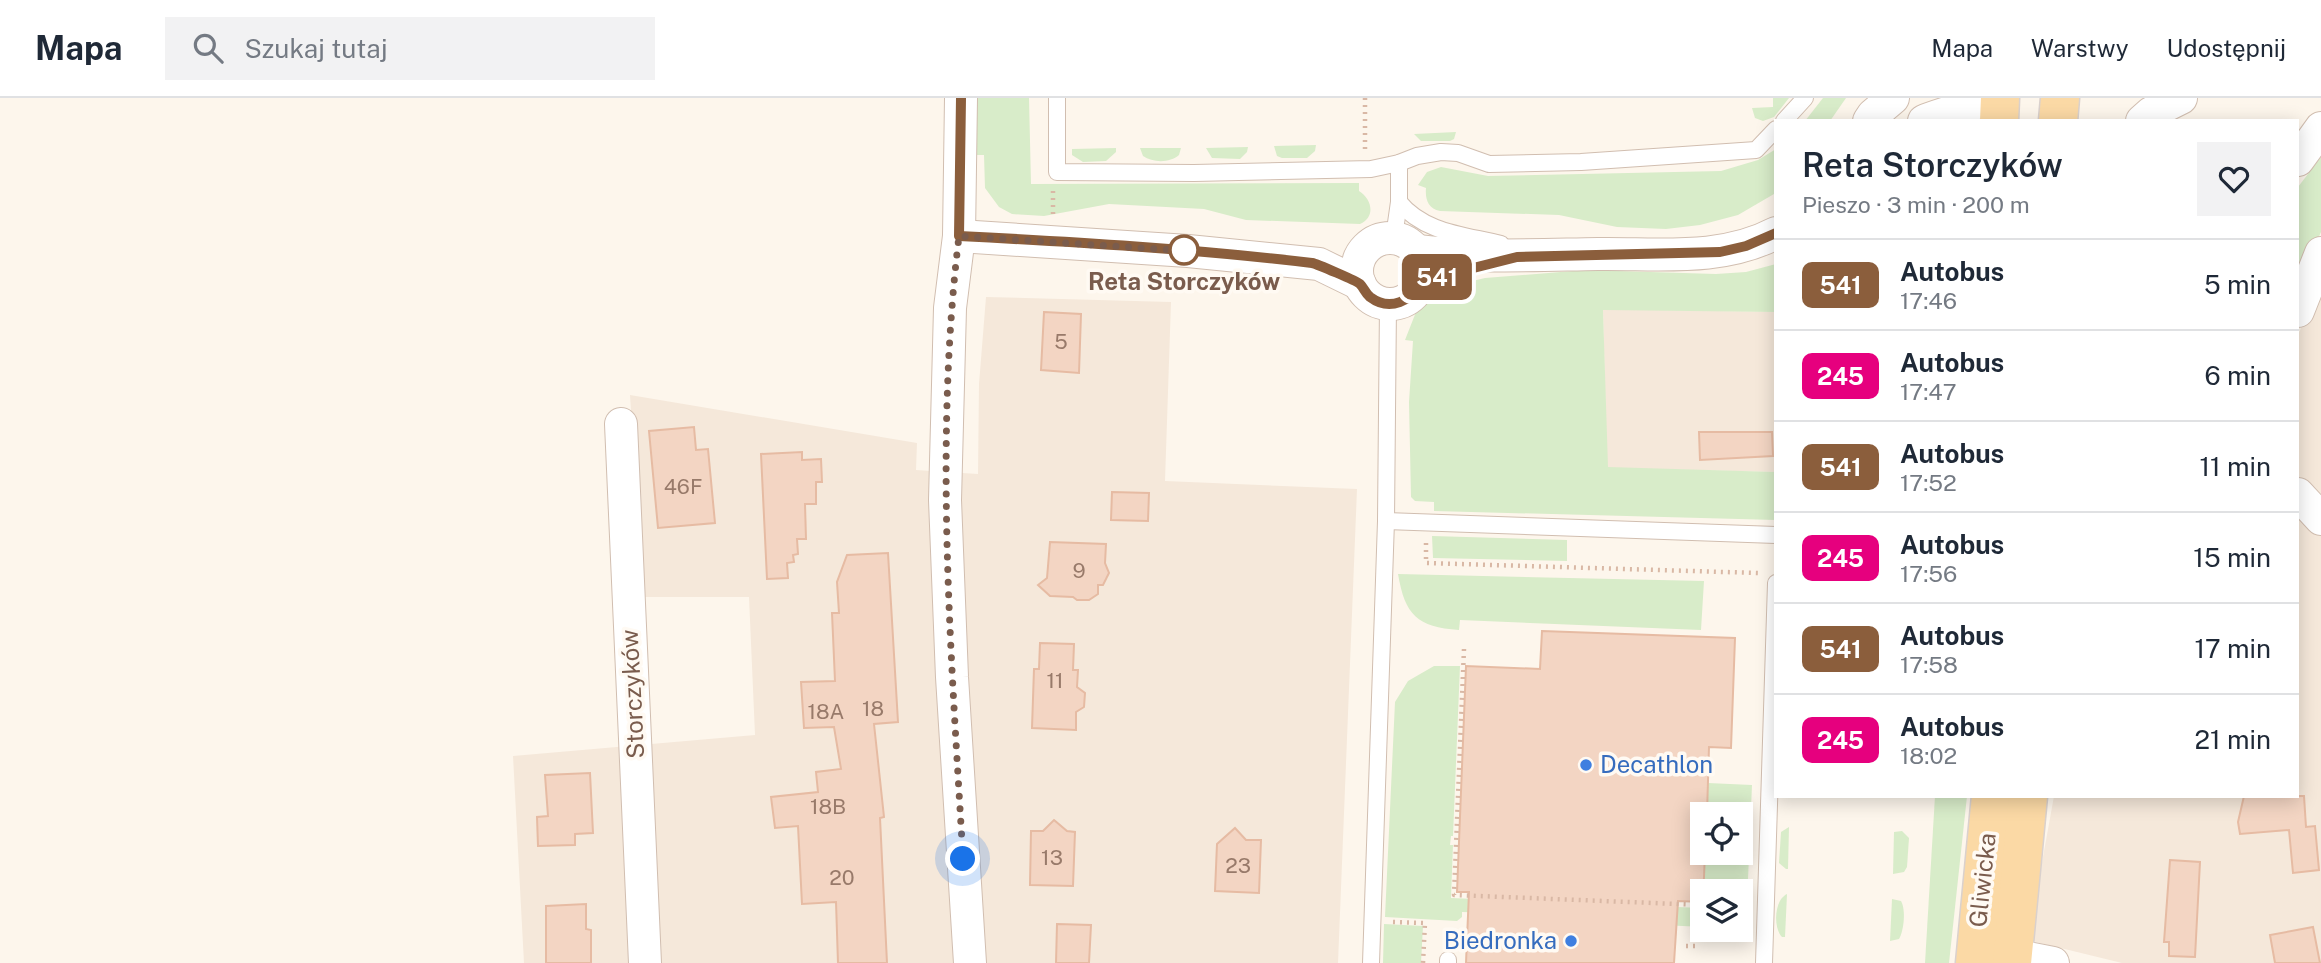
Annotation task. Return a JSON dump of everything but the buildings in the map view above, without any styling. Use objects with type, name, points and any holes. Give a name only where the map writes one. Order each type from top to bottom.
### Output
[{"type":"main road","points":[[1999,119],[2000,98]]},
{"type":"main road","points":[[2058,119],[2060,98]]},
{"type":"main road","name":"Gliwicka","points":[[1976,955],[1991,798]]},
{"type":"main road","name":"Gliwicka","points":[[2013,959],[2028,798]]},
{"type":"street","points":[[961,98],[959,236],[950,308],[946,500],[952,677],[970,963]]},
{"type":"street","points":[[1870,119],[1893,98]]},
{"type":"street","points":[[1930,119],[1981,103],[1985,98]]},
{"type":"street","points":[[2144,119],[2181,98]]},
{"type":"street","points":[[2299,159],[2321,128]]},
{"type":"street","points":[[1411,256],[1418,290],[1410,298],[1388,304],[1369,296],[1361,268],[1373,242],[1383,238],[1411,256],[1656,255],[1720,252],[1746,246],[1774,234]]},
{"type":"street","points":[[959,236],[1188,251],[1319,264],[1340,255],[1361,268]]},
{"type":"street","points":[[2299,308],[2321,253]]},
{"type":"street","name":"Storczyków","points":[[621,425],[645,963]]},
{"type":"street","points":[[2299,495],[2321,519]]},
{"type":"street","points":[[1976,955],[2053,963]]},
{"type":"lane","points":[[1057,98],[1057,172],[1371,169],[1441,152],[1458,153],[1489,164],[1581,162],[1756,150],[1774,131]]},
{"type":"lane","points":[[1786,119],[1805,98]]},
{"type":"lane","points":[[1399,163],[1399,202],[1411,256]]},
{"type":"lane","points":[[1399,202],[1414,219],[1427,226],[1531,256]]},
{"type":"lane","points":[[1371,963],[1386,522],[1388,304]]},
{"type":"lane","points":[[1386,522],[1774,535]]},
{"type":"lane","points":[[1764,963],[1772,579]]},
{"type":"path","points":[[1365,98],[1365,155]]},
{"type":"path","points":[[1426,542],[1426,563],[1772,579]]},
{"type":"path","points":[[1464,649],[1454,895],[1690,904]]},
{"type":"path","points":[[1406,922],[1425,923],[1423,963]]},
{"type":"path","points":[[1686,946],[1696,946]]},
{"type":"shaded area","points":[[2321,282],[2321,963],[2122,963],[2028,940],[2054,798],[2299,798],[2299,333]]},
{"type":"shaded area","points":[[986,297],[1171,302],[1165,481],[1357,489],[1338,963],[524,963],[513,756],[755,735],[749,597],[643,597],[630,395],[917,443],[916,470],[978,474],[979,384]]},
{"type":"shaded area","points":[[1603,309],[1774,312],[1774,472],[1607,468]]},
{"type":"green space","points":[[977,98],[1029,98],[1031,184],[1359,183],[1359,191],[1369,203],[1370,213],[1360,224],[1246,220],[1204,209],[1109,204],[1044,216],[1012,214],[999,207],[985,188],[984,155],[974,155]]},
{"type":"green space","points":[[1773,98],[1789,98],[1774,117],[1763,121],[1755,118],[1752,108],[1773,107]]},
{"type":"green space","points":[[1823,98],[1846,98],[1831,119],[1807,119]]},
{"type":"green space","points":[[1456,132],[1454,139],[1450,141],[1421,141],[1414,134]]},
{"type":"green space","points":[[1316,145],[1315,151],[1307,158],[1282,158],[1277,156],[1274,146]]},
{"type":"green space","points":[[1248,147],[1240,159],[1212,158],[1206,148]]},
{"type":"green space","points":[[1116,148],[1116,152],[1106,161],[1083,162],[1072,155],[1072,149]]},
{"type":"green space","points":[[1140,148],[1181,148],[1175,158],[1161,161],[1143,156]]},
{"type":"green space","points":[[1774,150],[1774,194],[1738,215],[1700,225],[1666,229],[1617,227],[1559,215],[1440,211],[1430,206],[1426,188],[1418,185],[1427,172],[1441,167],[1488,176],[1721,171],[1758,160]]},
{"type":"green space","points":[[2321,157],[2321,232],[2299,283],[2299,186]]},
{"type":"green space","points":[[1774,265],[1774,312],[1603,310],[1608,467],[1774,472],[1774,520],[1434,511],[1434,502],[1415,501],[1411,497],[1409,402],[1413,341],[1405,340],[1416,312],[1439,289],[1485,278],[1585,270],[1716,274],[1746,272]]},
{"type":"green space","points":[[1432,536],[1567,540],[1567,561],[1433,558]]},
{"type":"green space","points":[[1398,574],[1704,581],[1701,630],[1460,620],[1459,630],[1433,626],[1423,622],[1409,609]]},
{"type":"green space","points":[[1434,666],[1460,666],[1453,836],[1450,845],[1453,845],[1451,898],[1690,907],[1690,926],[1498,917],[1494,913],[1462,912],[1462,917],[1457,921],[1385,917],[1395,702],[1408,681]]},
{"type":"green space","points":[[1708,783],[1752,785],[1751,802],[1707,802]]},
{"type":"green space","points":[[1935,798],[1967,798],[1949,963],[1925,963]]},
{"type":"green space","points":[[1789,827],[1786,869],[1779,863],[1781,832]]},
{"type":"green space","points":[[1902,831],[1909,838],[1907,867],[1904,872],[1893,874],[1894,832]]},
{"type":"green space","points":[[1705,865],[1749,865],[1748,879],[1704,879]]},
{"type":"green space","points":[[1787,894],[1785,937],[1782,937],[1777,927],[1776,914],[1779,902]]},
{"type":"green space","points":[[1892,899],[1901,901],[1904,920],[1899,939],[1890,941]]},
{"type":"green space","points":[[1384,924],[1423,926],[1421,963],[1383,963]]},
{"type":"bus line","name":"541","points":[[961,98],[959,236],[1188,251],[1319,264],[1360,284],[1369,296],[1378,302],[1388,304],[1410,298],[1422,281],[1517,257],[1720,252],[1746,246],[1774,234]]},
{"type":"place","name":"Reta Storczyków","points":[[1184,250]]},
{"type":"place","name":"Decathlon","points":[[1586,765]]},
{"type":"place","name":"Biedronka","points":[[1571,941]]},
{"type":"route","points":[[963,859],[952,677],[946,500],[950,308],[959,236],[1188,251],[1184,250]]}]
